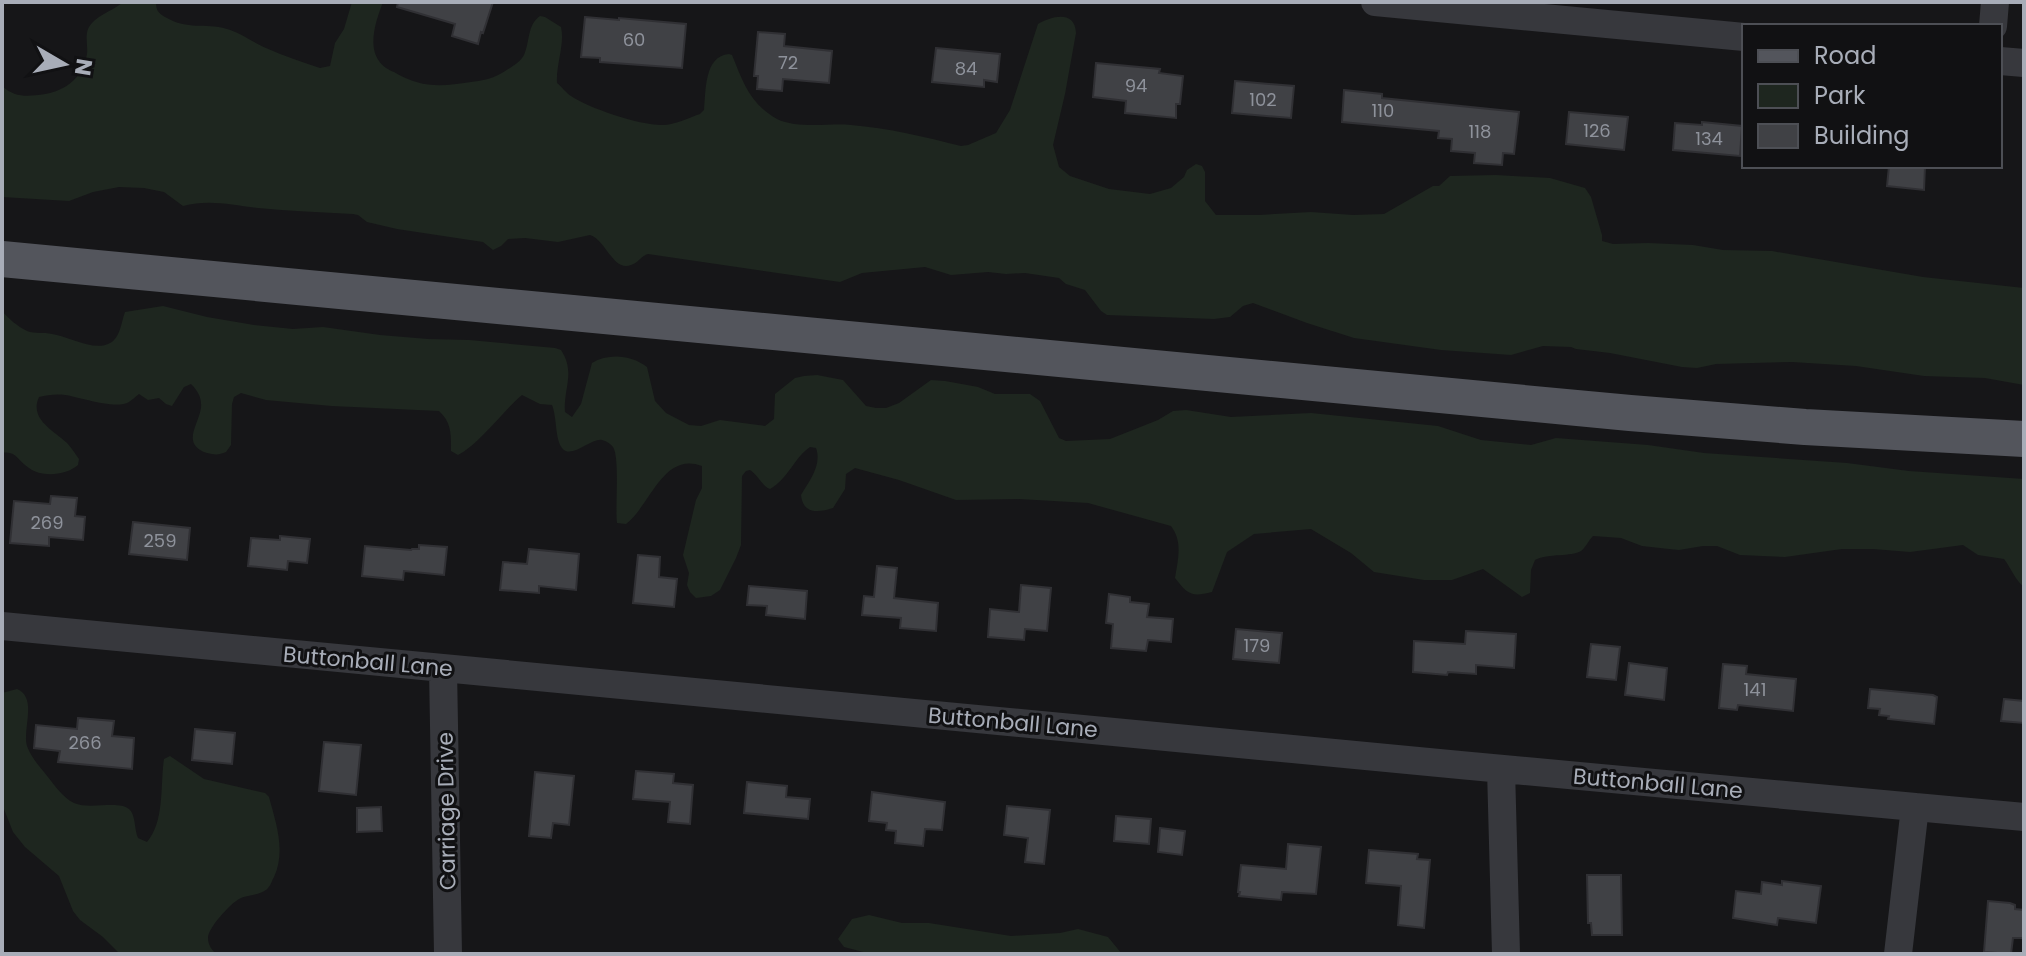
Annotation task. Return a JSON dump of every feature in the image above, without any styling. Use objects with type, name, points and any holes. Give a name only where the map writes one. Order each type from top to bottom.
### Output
[{"type":"main road","points":[[2,259],[1630,413],[1805,427],[2024,439]]},
{"type":"street","points":[[1375,2],[1742,37]]},
{"type":"street","points":[[1993,24],[1995,2]]},
{"type":"street","points":[[2002,61],[2024,63]]},
{"type":"street","name":"Buttonball Lane","points":[[2,626],[2024,817]]},
{"type":"street","name":"Carriage Drive","points":[[443,668],[448,954]]},
{"type":"street","points":[[1501,769],[1506,954]]},
{"type":"street","points":[[1898,954],[1915,807]]},
{"type":"green space","points":[[123,2],[156,2],[159,13],[174,21],[232,30],[273,51],[320,68],[330,66],[335,43],[344,29],[352,2],[383,2],[373,40],[379,61],[413,81],[440,85],[486,80],[514,66],[524,55],[531,29],[540,16],[561,27],[557,83],[579,101],[616,115],[642,123],[663,125],[700,114],[704,110],[711,68],[721,56],[729,54],[754,99],[777,119],[804,125],[879,128],[961,146],[996,133],[1010,110],[1038,24],[1056,17],[1067,18],[1075,26],[1076,33],[1053,145],[1059,167],[1070,176],[1109,189],[1150,194],[1171,188],[1196,164],[1202,166],[1205,172],[1205,201],[1216,215],[1311,212],[1384,214],[1433,186],[1439,186],[1450,176],[1550,178],[1585,188],[1591,197],[1602,241],[1613,244],[1648,243],[1772,251],[1923,277],[2024,288],[2024,385],[1985,378],[1924,376],[1856,366],[1792,362],[1682,367],[1571,347],[1543,346],[1511,355],[1441,350],[1354,338],[1253,303],[1243,306],[1230,317],[1214,319],[1107,315],[1085,290],[1066,284],[1059,278],[1025,273],[951,275],[925,267],[862,273],[840,282],[648,254],[625,266],[614,260],[590,235],[558,242],[508,239],[493,250],[483,242],[397,229],[367,222],[353,214],[211,203],[183,206],[164,192],[144,188],[119,187],[69,201],[2,197],[2,86],[15,94],[28,96],[47,94],[70,84],[85,63],[87,32],[91,24]]},
{"type":"green space","points":[[163,306],[254,325],[293,329],[323,327],[380,335],[555,348],[561,350],[568,366],[565,412],[572,417],[581,404],[592,363],[620,357],[647,367],[655,401],[666,413],[689,425],[701,426],[720,420],[765,426],[774,419],[775,394],[795,378],[817,375],[843,380],[866,406],[876,408],[899,403],[931,380],[978,387],[995,394],[1030,394],[1040,401],[1059,438],[1066,441],[1110,439],[1173,411],[1231,417],[1311,413],[1438,426],[1481,440],[1531,445],[1556,438],[2024,479],[2024,587],[2004,559],[1978,555],[1963,545],[1910,552],[1842,549],[1785,557],[1740,555],[1717,546],[1669,549],[1642,546],[1621,538],[1593,536],[1577,553],[1535,560],[1531,570],[1530,593],[1522,597],[1483,569],[1452,580],[1424,580],[1374,572],[1351,553],[1311,529],[1254,534],[1227,552],[1212,592],[1195,594],[1187,591],[1175,578],[1178,544],[1171,526],[1088,503],[1019,499],[956,500],[855,468],[846,474],[845,489],[833,508],[822,511],[808,509],[801,495],[817,460],[816,448],[810,447],[782,480],[770,489],[750,470],[742,476],[741,545],[720,590],[711,596],[696,598],[687,585],[689,573],[683,555],[696,500],[702,488],[702,466],[689,463],[677,466],[658,483],[635,516],[626,524],[617,523],[613,447],[597,440],[576,450],[566,451],[558,440],[552,405],[540,404],[522,395],[458,455],[451,451],[449,425],[439,411],[266,400],[241,393],[234,397],[232,404],[231,445],[224,453],[207,453],[199,449],[193,440],[201,404],[191,384],[184,387],[172,406],[159,398],[148,400],[139,394],[129,402],[115,405],[65,395],[39,397],[37,412],[40,418],[67,443],[79,459],[78,465],[61,473],[47,474],[34,471],[14,455],[2,453],[2,311],[27,331],[102,346],[115,339],[125,312]]},
{"type":"green space","points":[[17,689],[27,699],[28,749],[58,789],[70,801],[81,805],[124,806],[133,815],[138,838],[147,842],[157,824],[164,759],[170,756],[204,779],[265,793],[269,797],[279,837],[278,867],[268,888],[239,899],[215,923],[208,938],[216,954],[120,954],[80,920],[73,911],[59,876],[25,847],[13,832],[2,804],[2,693]]},
{"type":"green space","points":[[869,915],[902,923],[929,923],[1011,936],[1078,929],[1108,937],[1122,954],[871,954],[844,947],[838,939],[852,919]]},
{"type":"building","points":[[398,2],[493,2],[478,44],[452,36],[455,24],[397,7]]},
{"type":"building","points":[[585,17],[686,24],[682,68],[600,62],[600,58],[581,57]]},
{"type":"building","points":[[758,32],[785,34],[784,46],[832,51],[829,83],[783,79],[782,91],[757,89],[758,76],[754,76]]},
{"type":"building","points":[[936,48],[1000,54],[997,82],[984,80],[984,87],[932,82]]},
{"type":"building","points":[[1096,63],[1160,69],[1159,73],[1183,76],[1176,118],[1125,113],[1126,101],[1093,97]]},
{"type":"building","points":[[1235,81],[1294,86],[1291,118],[1232,113]]},
{"type":"building","points":[[1344,90],[1382,94],[1382,98],[1519,112],[1514,154],[1503,153],[1502,165],[1474,163],[1475,153],[1451,151],[1452,139],[1438,138],[1439,131],[1342,122]]},
{"type":"building","points":[[1569,112],[1628,117],[1624,150],[1566,144]]},
{"type":"building","points":[[1702,122],[1742,126],[1740,156],[1673,150],[1675,123],[1702,125]]},
{"type":"building","points":[[1889,168],[1925,168],[1924,190],[1887,186]]},
{"type":"building","points":[[51,496],[77,498],[75,516],[85,517],[83,540],[49,537],[49,546],[10,543],[14,501],[50,504]]},
{"type":"building","points":[[133,522],[190,528],[187,560],[129,554]]},
{"type":"building","points":[[280,536],[310,539],[307,563],[288,561],[287,570],[248,566],[251,538],[280,540]]},
{"type":"building","points":[[419,545],[447,547],[444,575],[404,571],[403,580],[362,576],[365,546],[411,550],[419,549]]},
{"type":"building","points":[[529,549],[579,554],[576,590],[539,586],[539,593],[500,590],[503,562],[527,564]]},
{"type":"building","points":[[638,555],[660,557],[659,577],[677,579],[674,607],[633,603]]},
{"type":"building","points":[[877,566],[897,568],[894,598],[938,603],[936,631],[900,628],[901,618],[862,615],[864,596],[874,597]]},
{"type":"building","points":[[1021,585],[1051,588],[1047,631],[1025,629],[1024,640],[988,637],[990,609],[1019,612]]},
{"type":"building","points":[[749,586],[807,591],[805,619],[766,615],[767,606],[747,605]]},
{"type":"building","points":[[1109,594],[1130,597],[1130,602],[1149,604],[1147,617],[1173,619],[1171,642],[1148,640],[1146,651],[1111,648],[1113,624],[1106,623]]},
{"type":"building","points":[[1236,629],[1282,633],[1279,663],[1233,659]]},
{"type":"building","points":[[1466,631],[1516,634],[1514,668],[1476,665],[1476,674],[1413,672],[1414,641],[1465,644]]},
{"type":"building","points":[[1591,644],[1620,647],[1616,680],[1587,677]]},
{"type":"building","points":[[1629,663],[1667,668],[1664,700],[1625,695]]},
{"type":"building","points":[[1723,664],[1747,666],[1746,674],[1796,679],[1793,711],[1738,705],[1737,710],[1719,708]]},
{"type":"building","points":[[1870,689],[1937,697],[1934,724],[1888,719],[1889,716],[1879,715],[1880,709],[1868,708]]},
{"type":"building","points":[[2004,699],[2024,701],[2024,723],[2001,721]]},
{"type":"building","points":[[78,718],[114,721],[112,736],[134,738],[132,769],[58,762],[60,751],[34,748],[36,725],[77,729]]},
{"type":"building","points":[[195,729],[235,733],[232,764],[192,760]]},
{"type":"building","points":[[324,742],[361,745],[356,795],[319,791]]},
{"type":"building","points":[[636,771],[674,774],[673,783],[693,785],[690,824],[668,822],[670,802],[633,799]]},
{"type":"building","points":[[535,772],[574,776],[569,825],[553,823],[551,838],[529,836]]},
{"type":"building","points":[[747,782],[787,786],[786,797],[810,799],[808,819],[744,813]]},
{"type":"building","points":[[872,792],[945,802],[942,830],[925,829],[923,846],[895,843],[896,831],[886,830],[887,823],[869,821]]},
{"type":"building","points":[[1007,806],[1050,810],[1044,864],[1025,862],[1028,838],[1004,835]]},
{"type":"building","points":[[381,807],[382,831],[357,832],[357,808]]},
{"type":"building","points":[[1116,816],[1151,819],[1149,844],[1114,841]]},
{"type":"building","points":[[1160,828],[1185,831],[1182,855],[1158,852]]},
{"type":"building","points":[[1288,844],[1321,847],[1316,894],[1282,892],[1281,900],[1239,896],[1241,865],[1286,869]]},
{"type":"building","points":[[1369,850],[1418,854],[1417,859],[1430,860],[1424,928],[1398,925],[1401,886],[1366,883]]},
{"type":"building","points":[[1587,875],[1621,875],[1622,935],[1592,935],[1591,923],[1588,923]]},
{"type":"building","points":[[1782,881],[1821,886],[1816,923],[1778,918],[1777,925],[1733,918],[1736,891],[1761,894],[1762,882],[1782,885]]},
{"type":"building","points":[[1988,901],[2010,903],[2015,905],[2015,909],[2024,910],[2024,938],[2013,938],[2011,954],[1984,952]]}]
